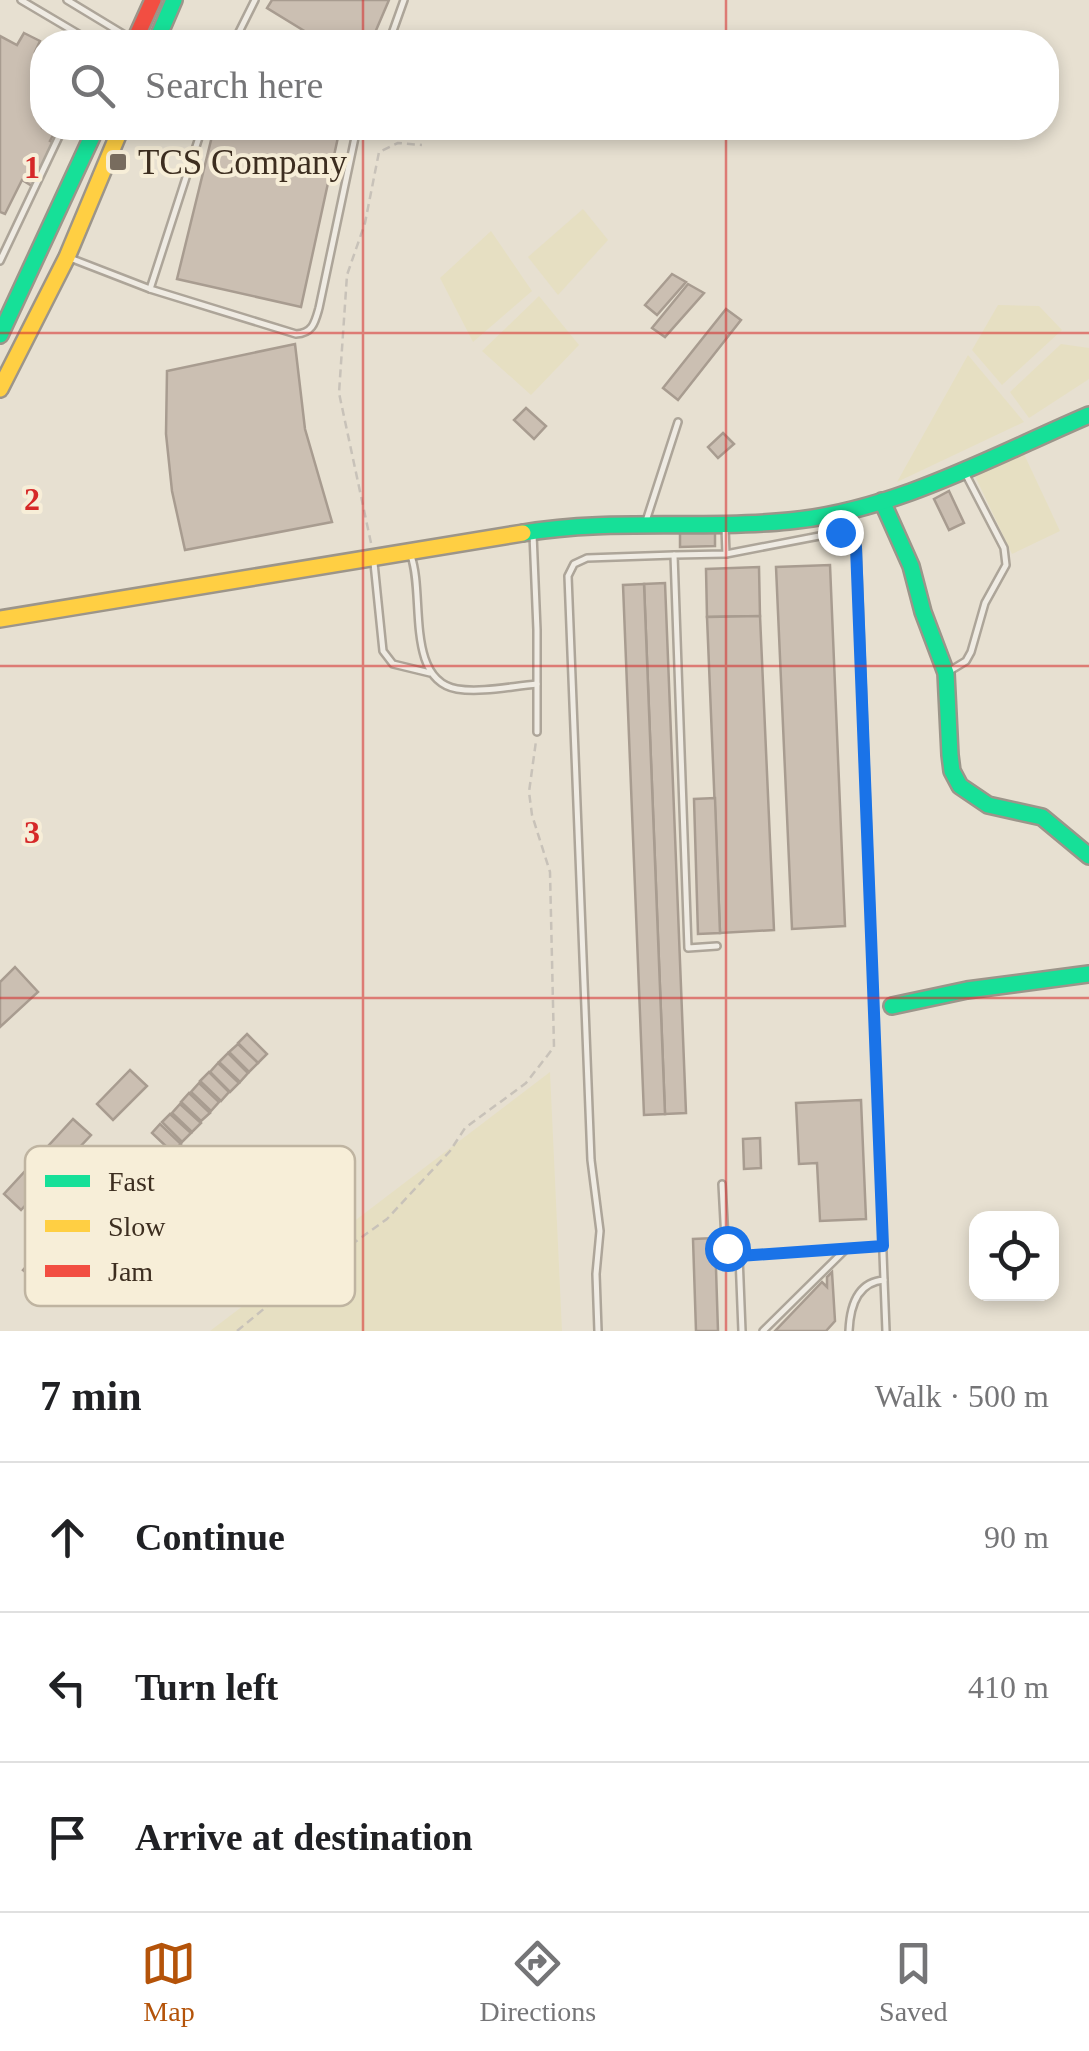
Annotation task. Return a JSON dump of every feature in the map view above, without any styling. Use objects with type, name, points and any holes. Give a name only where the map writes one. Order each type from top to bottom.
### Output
[{"type":"street","points":[[139,30],[152,0]]},
{"type":"street","points":[[161,30],[174,0]]},
{"type":"street","points":[[0,335],[90,140]]},
{"type":"street","points":[[0,389],[67,256],[116,140]]},
{"type":"street","points":[[0,619],[532,531],[791,521],[898,498],[1089,415]]},
{"type":"street","points":[[882,501],[910,566],[922,612],[946,673],[952,772],[960,786],[988,805],[1042,816],[1089,856]]},
{"type":"street","points":[[892,1006],[967,990],[1089,974]]},
{"type":"lane","points":[[21,0],[72,30]]},
{"type":"lane","points":[[67,0],[115,30]]},
{"type":"lane","points":[[84,10],[90,0]]},
{"type":"lane","points":[[240,30],[256,0]]},
{"type":"lane","points":[[393,30],[404,0]]},
{"type":"lane","points":[[0,261],[57,140]]},
{"type":"lane","points":[[150,289],[198,140]]},
{"type":"lane","points":[[67,256],[150,289],[296,334],[309,331],[319,308],[355,140]]},
{"type":"lane","points":[[646,524],[678,422]]},
{"type":"lane","points":[[946,673],[972,652],[985,604],[1006,558],[963,470]]},
{"type":"lane","points":[[726,524],[726,554]]},
{"type":"lane","points":[[532,531],[537,732]]},
{"type":"lane","points":[[598,1331],[596,1274],[600,1231],[591,1160],[568,576],[574,564],[588,558],[726,554],[840,532],[852,536],[856,547],[886,1331]]},
{"type":"lane","points":[[410,553],[416,572],[422,651],[430,672]]},
{"type":"lane","points":[[674,556],[688,948],[717,946]]},
{"type":"lane","points":[[373,560],[382,651],[394,664],[430,672],[448,686],[462,690],[537,684]]},
{"type":"lane","points":[[722,1184],[725,1240],[727,1248],[739,1256],[883,1246]]},
{"type":"lane","points":[[763,1331],[846,1248]]},
{"type":"lane","points":[[739,1256],[742,1331]]},
{"type":"lane","points":[[850,1331],[850,1315],[860,1292],[868,1284],[884,1280]]},
{"type":"path","points":[[373,560],[366,511],[338,393],[346,275],[365,222],[379,152],[398,143],[422,145]]},
{"type":"path","points":[[355,1242],[387,1219],[450,1152],[465,1128],[526,1083],[554,1047],[550,872],[529,792],[537,732]]},
{"type":"path","points":[[237,1331],[267,1306]]},
{"type":"shaded area","points":[[583,209],[608,240],[558,295],[528,257]]},
{"type":"shaded area","points":[[491,231],[532,291],[473,342],[440,278]]},
{"type":"shaded area","points":[[539,296],[579,345],[531,395],[482,351]]},
{"type":"shaded area","points":[[998,305],[1039,306],[1062,330],[1002,385],[972,350]]},
{"type":"shaded area","points":[[1061,344],[1089,348],[1089,379],[1029,418],[1010,392]]},
{"type":"shaded area","points":[[968,355],[1024,422],[897,482]]},
{"type":"shaded area","points":[[1023,452],[1060,531],[1012,554],[975,476]]},
{"type":"shaded area","points":[[550,1072],[562,1331],[210,1331],[243,1306],[355,1306],[355,1221]]},
{"type":"building","points":[[272,0],[389,0],[376,30],[303,30],[267,8]]},
{"type":"building","points":[[24,33],[30,36],[30,140],[54,143],[32,186],[22,180],[5,214],[0,212],[0,36],[17,45]]},
{"type":"building","points":[[211,140],[337,140],[301,307],[177,279]]},
{"type":"building","points":[[672,274],[686,282],[657,315],[645,305]]},
{"type":"building","points":[[688,284],[704,293],[665,337],[652,328]]},
{"type":"building","points":[[726,309],[741,320],[678,400],[663,388]]},
{"type":"building","points":[[295,344],[305,429],[332,522],[185,550],[172,491],[166,434],[167,371]]},
{"type":"building","points":[[526,408],[546,426],[534,439],[514,420]]},
{"type":"building","points":[[723,433],[734,444],[718,458],[708,447]]},
{"type":"building","points":[[949,491],[964,523],[949,530],[934,499]]},
{"type":"building","points":[[680,532],[715,532],[715,546],[680,547]]},
{"type":"building","points":[[830,565],[845,926],[792,929],[776,567]]},
{"type":"building","points":[[759,567],[760,616],[707,617],[706,569]]},
{"type":"building","points":[[665,583],[686,1113],[665,1114],[644,584]]},
{"type":"building","points":[[644,584],[665,1114],[644,1115],[623,585]]},
{"type":"building","points":[[760,616],[774,930],[720,933],[707,617]]},
{"type":"building","points":[[715,798],[720,933],[698,934],[694,799]]},
{"type":"building","points":[[15,967],[38,992],[0,1027],[0,982]]},
{"type":"building","points":[[247,1034],[267,1054],[258,1063],[238,1043]]},
{"type":"building","points":[[238,1044],[258,1063],[249,1072],[229,1052]]},
{"type":"building","points":[[228,1053],[248,1073],[240,1082],[219,1062]]},
{"type":"building","points":[[218,1063],[239,1083],[230,1092],[210,1072]]},
{"type":"building","points":[[130,1070],[147,1086],[113,1120],[97,1104]]},
{"type":"building","points":[[209,1072],[229,1092],[221,1101],[200,1081]]},
{"type":"building","points":[[199,1083],[219,1102],[211,1111],[191,1092]]},
{"type":"building","points":[[189,1093],[210,1113],[201,1121],[181,1102]]},
{"type":"building","points":[[861,1100],[866,1219],[820,1221],[817,1163],[799,1164],[796,1103]]},
{"type":"building","points":[[180,1104],[201,1123],[192,1132],[172,1113]]},
{"type":"building","points":[[170,1114],[191,1133],[182,1142],[162,1122]]},
{"type":"building","points":[[73,1119],[91,1135],[81,1146],[48,1146]]},
{"type":"building","points":[[160,1124],[181,1144],[166,1146],[152,1133]]},
{"type":"building","points":[[760,1138],[761,1168],[744,1169],[743,1139]]},
{"type":"building","points":[[25,1171],[25,1206],[21,1210],[4,1194]]},
{"type":"building","points":[[715,1238],[718,1331],[696,1331],[693,1239]]},
{"type":"building","points":[[832,1272],[835,1321],[826,1331],[775,1331],[822,1282],[827,1287],[827,1277]]},
{"type":"traffic: fast","points":[[161,30],[174,0]]},
{"type":"traffic: fast","points":[[0,335],[90,140]]},
{"type":"traffic: fast","points":[[523,533],[589,526],[756,523],[828,515],[943,480],[1089,415]]},
{"type":"traffic: fast","points":[[882,501],[911,566],[946,673],[950,755],[952,771],[960,786],[988,805],[1042,817],[1089,856]]},
{"type":"traffic: fast","points":[[892,1006],[967,990],[1089,974]]},
{"type":"traffic: slow","points":[[0,389],[67,257],[116,140]]},
{"type":"traffic: slow","points":[[0,619],[523,533]]},
{"type":"traffic: jam","points":[[139,30],[153,0]]},
{"type":"place","name":"TCS Company","points":[[118,162]]},
{"type":"route","points":[[727,1248],[739,1256],[883,1246],[856,547],[852,536],[840,532]]}]
